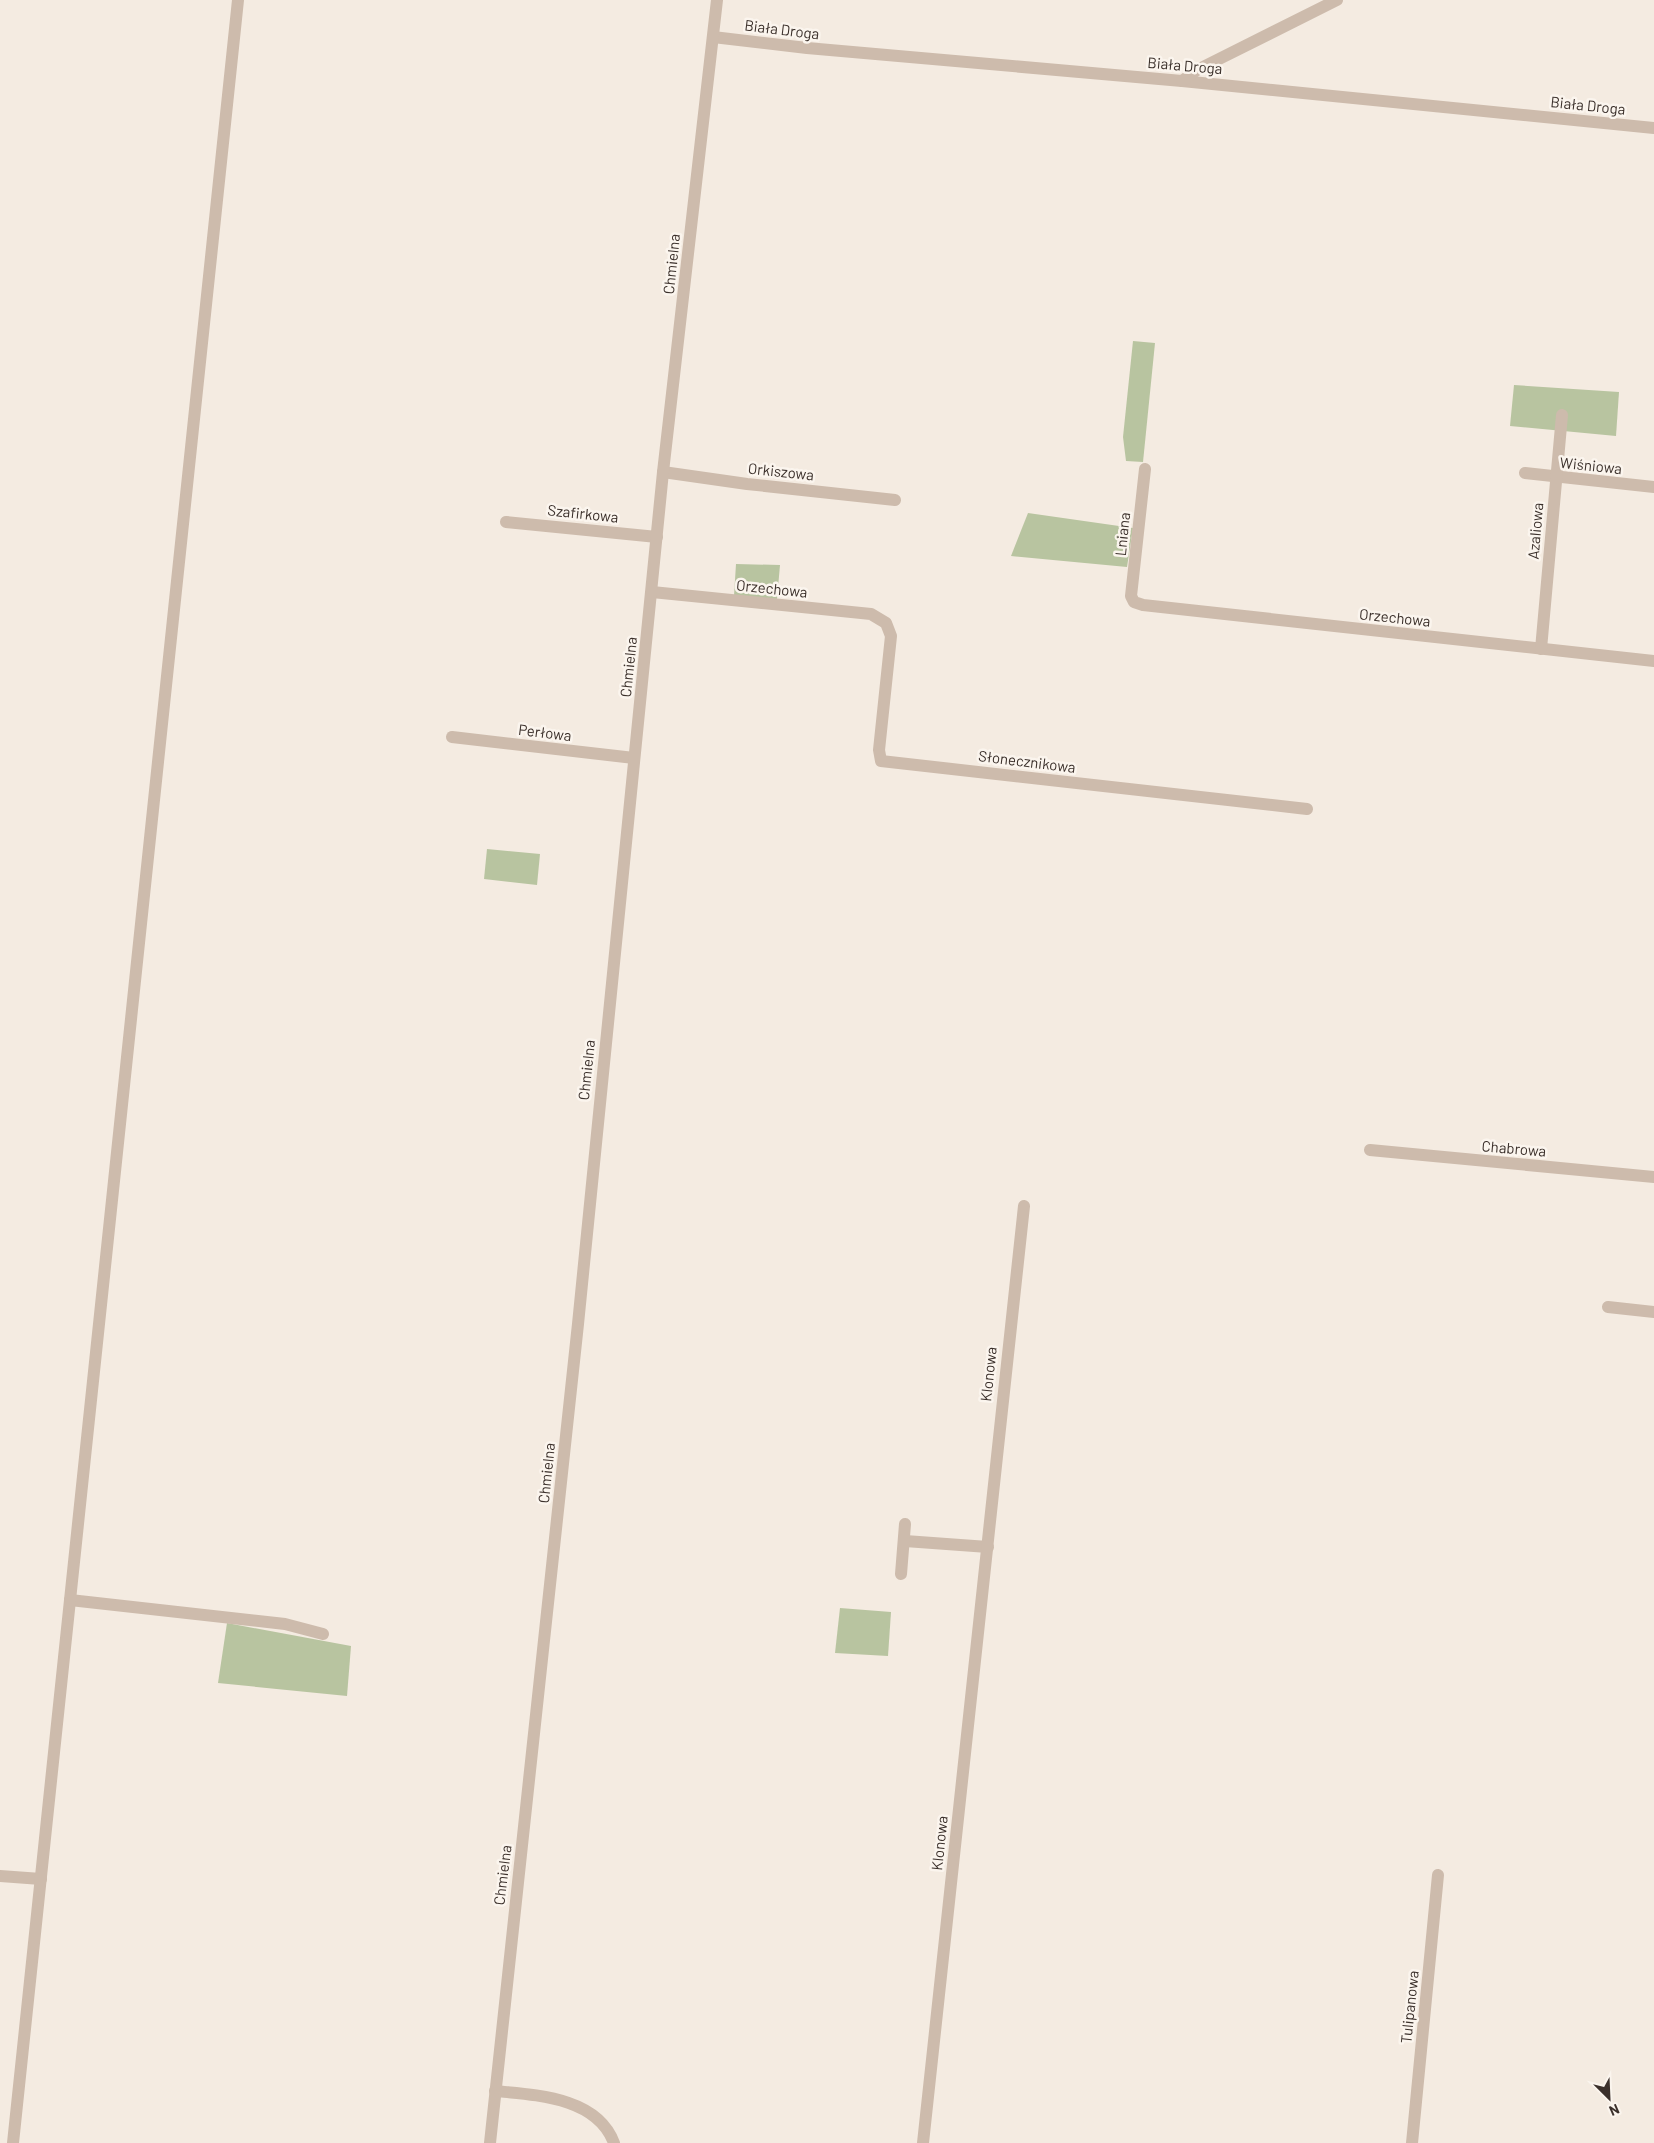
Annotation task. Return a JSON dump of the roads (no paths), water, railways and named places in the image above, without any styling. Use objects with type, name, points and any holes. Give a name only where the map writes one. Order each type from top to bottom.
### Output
[{"type":"street","points":[[12,2143],[238,0]]},
{"type":"street","name":"Chmielna","points":[[490,2143],[572,1374],[663,472],[717,0]]},
{"type":"street","points":[[1182,81],[1197,70],[1337,0]]},
{"type":"street","name":"Biała Droga","points":[[713,37],[807,48],[1182,81],[1654,128]]},
{"type":"street","name":"Azaliowa","points":[[1541,649],[1562,415]]},
{"type":"street","name":"Lniana","points":[[1134,602],[1132,596],[1145,469]]},
{"type":"street","name":"Orkiszowa","points":[[663,472],[747,484],[895,500]]},
{"type":"street","name":"Wiśniowa","points":[[1524,473],[1556,478],[1654,487]]},
{"type":"street","name":"Szafirkowa","points":[[506,522],[657,537]]},
{"type":"street","name":"Orzechowa","points":[[652,592],[871,614],[886,623]]},
{"type":"street","name":"Orzechowa","points":[[1134,602],[1143,605],[1654,661]]},
{"type":"street","name":"Słonecznikowa","points":[[886,623],[891,636],[879,750],[882,760],[1307,809]]},
{"type":"street","name":"Perłowa","points":[[452,737],[634,758]]},
{"type":"street","name":"Chabrowa","points":[[1370,1150],[1654,1177]]},
{"type":"street","name":"Klonowa","points":[[923,2143],[1024,1206]]},
{"type":"street","points":[[1608,1307],[1654,1312]]},
{"type":"street","points":[[901,1574],[905,1524]]},
{"type":"street","points":[[904,1541],[988,1547]]},
{"type":"street","points":[[70,1600],[286,1624],[323,1634]]},
{"type":"street","name":"Tulipanowa","points":[[1412,2143],[1438,1875]]},
{"type":"street","points":[[0,1876],[41,1879]]},
{"type":"street","points":[[495,2090],[566,2101],[582,2108],[595,2117],[611,2136],[614,2143]]}]
